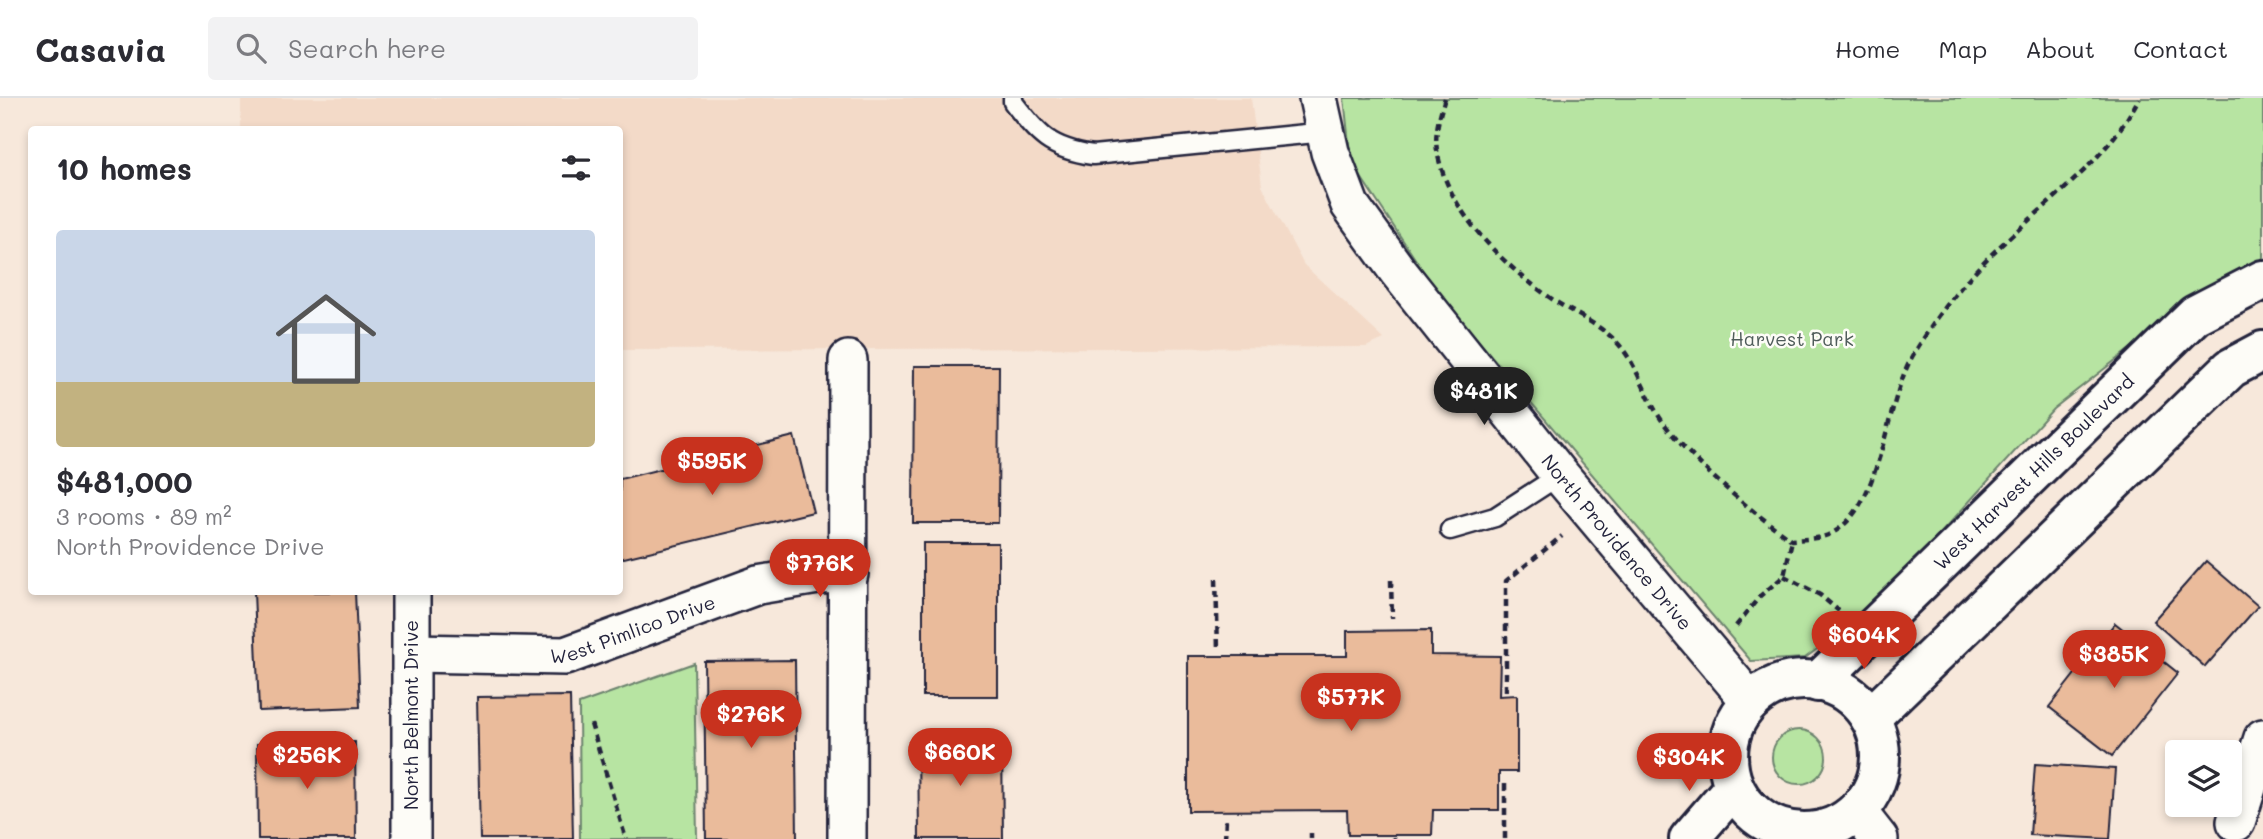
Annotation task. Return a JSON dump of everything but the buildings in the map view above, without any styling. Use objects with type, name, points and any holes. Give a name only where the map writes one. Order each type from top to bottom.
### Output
[{"type":"street","name":"North Providence Drive","points":[[1322,115],[1350,205],[1397,270],[1560,475],[1751,702]]},
{"type":"street","name":"West Harvest Hills Boulevard","points":[[1818,682],[2195,314],[2263,280]]},
{"type":"street","points":[[1870,718],[2231,368],[2263,351]]},
{"type":"street","points":[[847,839],[848,360]]},
{"type":"street","name":"West Pimlico Drive","points":[[411,653],[565,656],[758,585],[818,575],[849,574]]},
{"type":"street","name":"North Belmont Drive","points":[[411,595],[411,839]]},
{"type":"street","points":[[1794,681],[1818,682],[1838,689],[1856,701],[1870,718],[1880,755],[1878,775],[1870,795],[1868,825],[1841,823],[1822,830],[1777,834],[1746,805],[1734,787],[1728,765],[1729,742],[1737,721],[1751,702],[1770,688],[1794,681]]},
{"type":"street","points":[[2236,822],[2263,738]]},
{"type":"street","points":[[1689,839],[1734,787]]},
{"type":"lane","points":[[1013,98],[1013,103],[1038,135],[1067,151],[1093,155],[1322,115]]},
{"type":"lane","points":[[1450,530],[1495,517],[1560,475]]},
{"type":"path","points":[[1445,98],[1438,121],[1437,149],[1457,202],[1488,243],[1551,298],[1603,330],[1621,348],[1672,434],[1766,523],[1792,540],[1827,535],[1839,528],[1864,501],[1875,475],[1880,446],[1901,378],[1915,351],[1978,268],[2093,163],[2139,98]]},
{"type":"path","points":[[1506,691],[1506,581],[1565,533]]},
{"type":"path","points":[[1736,626],[1760,596],[1784,576],[1792,540]]},
{"type":"path","points":[[1784,576],[1820,595],[1843,614]]},
{"type":"path","points":[[1216,579],[1218,649]]},
{"type":"path","points":[[1391,580],[1392,618]]},
{"type":"path","points":[[591,724],[626,839]]},
{"type":"path","points":[[1505,839],[1506,779]]},
{"type":"path","points":[[1225,839],[1226,818]]},
{"type":"shaded area","points":[[241,98],[1251,98],[1262,186],[1304,265],[1384,339],[1366,347],[623,350],[623,126],[241,126]]},
{"type":"green space","name":"Harvest Park","points":[[1344,98],[2263,98],[2263,258],[2195,298],[2053,409],[1872,609],[1805,658],[1751,661],[1437,292],[1351,162]]},
{"type":"green space","points":[[694,663],[697,839],[580,839],[579,704]]},
{"type":"green space","points":[[1799,730],[1818,738],[1826,757],[1818,776],[1799,784],[1780,776],[1772,757],[1780,738]]}]
